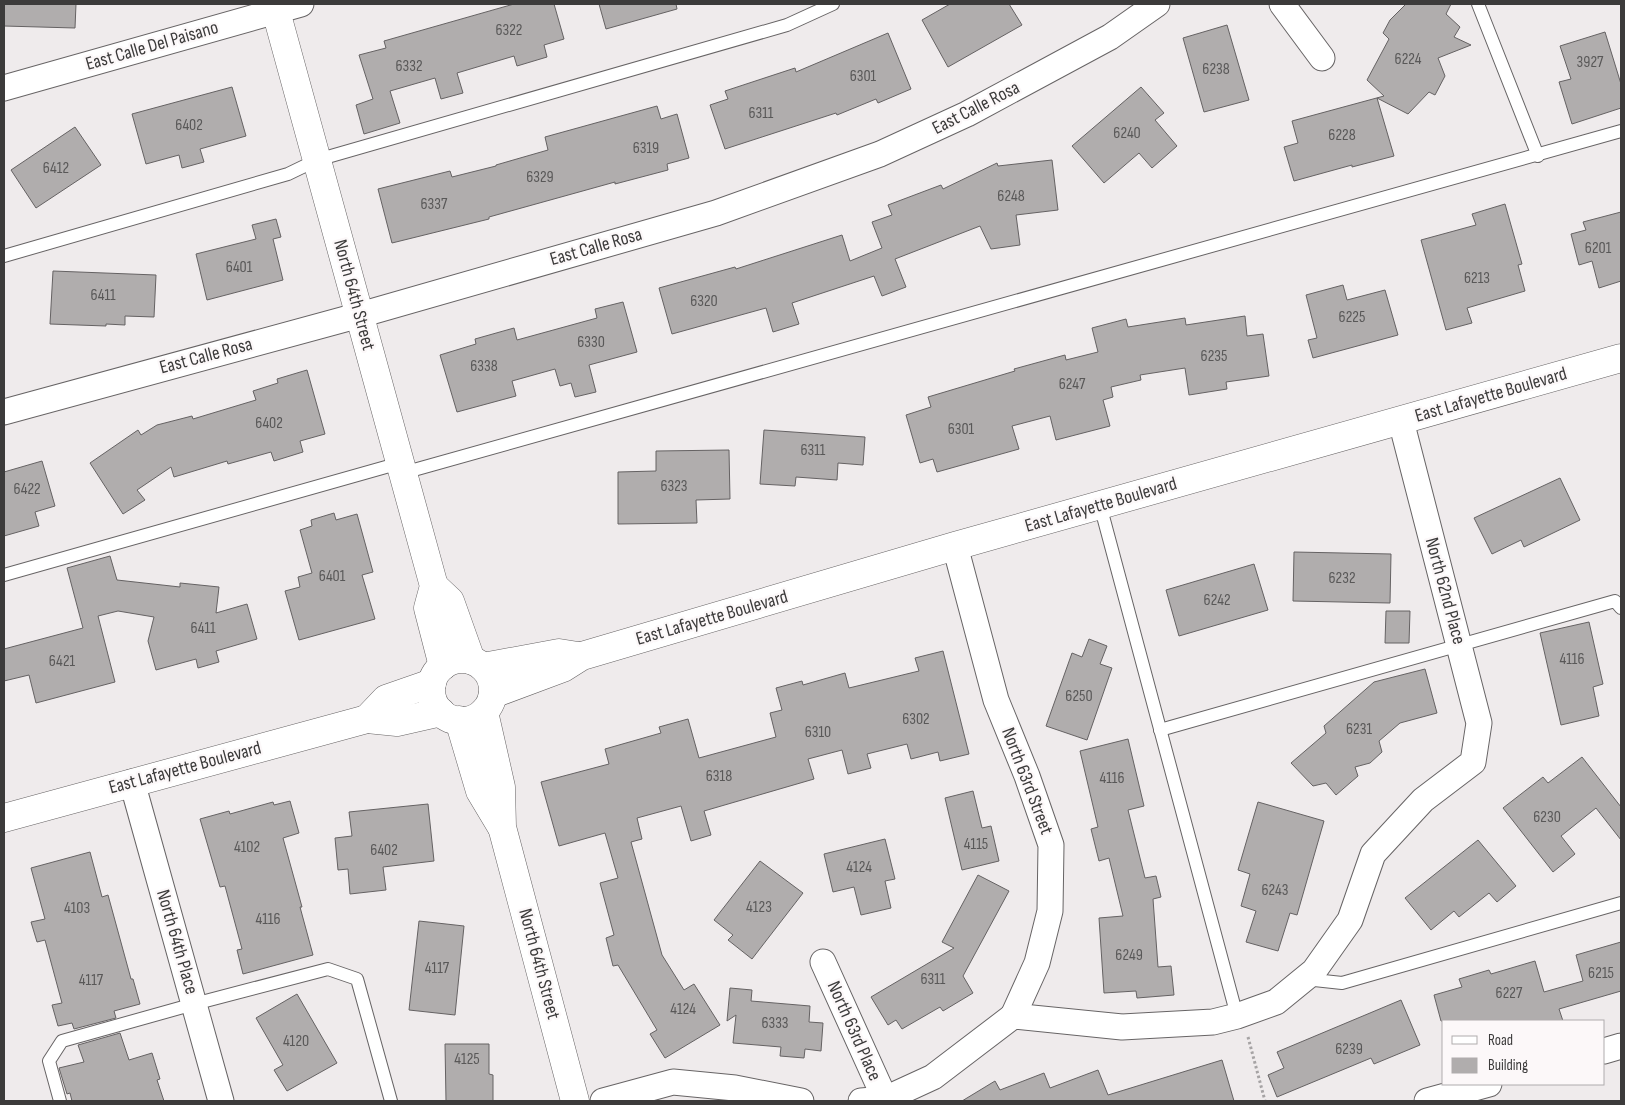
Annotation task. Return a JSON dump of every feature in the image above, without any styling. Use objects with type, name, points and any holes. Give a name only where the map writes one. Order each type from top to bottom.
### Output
[{"type":"street","name":"East Calle Rosa","points":[[4,412],[360,315],[716,214],[880,154],[967,114],[1110,37],[1157,4]]},
{"type":"street","points":[[1282,4],[1322,58]]},
{"type":"street","name":"North 64th Street","points":[[284,6],[317,160],[434,586],[428,608],[437,674]]},
{"type":"street","name":"East Calle Del Paisano","points":[[4,88],[284,6]]},
{"type":"street","name":"East Lafayette Boulevard","points":[[4,818],[367,719],[397,722],[469,709],[563,668],[582,656],[955,546],[1621,358]]},
{"type":"street","name":"North 62nd Place","points":[[1305,978],[1314,971],[1350,920],[1373,854],[1423,800],[1474,762],[1479,723],[1401,421]]},
{"type":"street","name":"North 63rd Street","points":[[955,546],[996,700],[1027,776],[1051,845],[1050,911],[1037,963],[1013,1016]]},
{"type":"street","name":"North 64th Street","points":[[434,586],[450,601],[477,664]]},
{"type":"street","name":"East Lafayette Boulevard","points":[[477,664],[559,653],[582,656]]},
{"type":"street","points":[[367,719],[386,699],[437,674],[456,660],[477,664],[490,675],[493,684],[469,709],[433,698],[437,674]]},
{"type":"street","name":"North 64th Street","points":[[469,709],[501,787],[502,827],[575,1101]]},
{"type":"street","name":"North 64th Place","points":[[132,782],[221,1101]]},
{"type":"street","name":"North 63rd Place","points":[[823,962],[873,1100]]},
{"type":"street","points":[[873,1100],[933,1077],[1013,1016],[1122,1027],[1213,1022],[1276,1002],[1305,978]]},
{"type":"street","points":[[1605,1051],[1621,1046]]},
{"type":"street","points":[[603,1101],[673,1082],[735,1088],[801,1101]]},
{"type":"street","points":[[1427,1101],[1484,1085]]},
{"type":"lane","points":[[4,256],[288,174],[317,160],[787,26],[833,4]]},
{"type":"lane","points":[[1478,4],[1538,156]]},
{"type":"lane","points":[[4,575],[401,468],[1621,132]]},
{"type":"lane","points":[[1100,505],[1160,730],[1240,1015]]},
{"type":"lane","points":[[1160,730],[1615,601],[1621,608]]},
{"type":"lane","points":[[1305,978],[1342,983],[1621,903]]},
{"type":"lane","points":[[60,1101],[49,1061],[62,1041],[194,1004],[328,970],[357,979],[390,1101]]},
{"type":"path","points":[[1240,1015],[1265,1101]]},
{"type":"building","points":[[4,4],[76,4],[75,28],[4,26]]},
{"type":"building","points":[[514,4],[554,4],[564,39],[544,45],[547,57],[517,66],[514,56],[457,73],[463,93],[441,99],[435,78],[390,91],[400,123],[364,134],[356,105],[373,99],[359,55],[386,48],[384,41]]},
{"type":"building","points":[[599,4],[676,4],[677,9],[606,29]]},
{"type":"building","points":[[950,4],[1009,4],[1022,25],[948,67],[922,20]]},
{"type":"building","points":[[1406,4],[1451,4],[1446,14],[1460,27],[1454,37],[1471,45],[1438,58],[1445,76],[1435,95],[1429,92],[1408,114],[1377,98],[1394,156],[1294,181],[1284,147],[1298,143],[1292,121],[1384,96],[1367,80],[1389,39],[1383,33],[1390,20]]},
{"type":"building","points":[[1227,25],[1249,100],[1204,112],[1183,38]]},
{"type":"building","points":[[1605,32],[1621,84],[1621,108],[1572,124],[1559,82],[1571,79],[1560,46]]},
{"type":"building","points":[[888,33],[911,89],[878,103],[876,99],[837,115],[836,113],[725,149],[710,105],[728,99],[725,91],[795,68],[796,72]]},
{"type":"building","points":[[232,87],[246,136],[200,149],[204,162],[182,168],[179,155],[146,164],[132,114]]},
{"type":"building","points":[[1141,87],[1164,113],[1155,120],[1177,146],[1152,168],[1139,153],[1104,183],[1072,146]]},
{"type":"building","points":[[657,106],[661,119],[677,114],[689,158],[667,164],[668,170],[615,184],[615,182],[489,217],[489,219],[392,243],[378,189],[450,171],[452,177],[496,166],[548,150],[545,137]]},
{"type":"building","points":[[75,127],[101,165],[36,208],[11,170]]},
{"type":"building","points":[[1052,160],[1058,210],[1016,215],[1020,245],[991,249],[980,226],[895,259],[906,287],[882,296],[874,276],[792,303],[799,324],[773,332],[766,308],[672,334],[659,288],[735,267],[736,269],[842,235],[850,261],[882,248],[872,222],[892,215],[888,205],[941,185],[943,189],[997,163],[998,166]]},
{"type":"building","points":[[1505,204],[1522,264],[1518,265],[1525,291],[1467,308],[1472,323],[1446,330],[1421,240],[1476,225],[1472,214]]},
{"type":"building","points":[[1621,212],[1621,281],[1599,288],[1592,261],[1579,265],[1571,234],[1586,230],[1583,222]]},
{"type":"building","points":[[276,219],[281,237],[273,239],[283,280],[207,300],[196,254],[256,239],[252,225]]},
{"type":"building","points":[[53,271],[156,275],[154,317],[125,316],[125,325],[50,324]]},
{"type":"building","points":[[1343,285],[1347,300],[1385,290],[1398,335],[1313,358],[1308,340],[1317,338],[1306,295]]},
{"type":"building","points":[[623,302],[637,352],[589,365],[596,392],[575,397],[571,383],[560,386],[555,369],[512,381],[516,396],[457,412],[440,355],[476,344],[475,339],[514,328],[517,340],[597,318],[595,309]]},
{"type":"building","points":[[1245,316],[1247,336],[1263,334],[1269,376],[1226,382],[1227,389],[1189,395],[1185,368],[1140,375],[1141,380],[1111,387],[1113,397],[1103,400],[1110,426],[1056,440],[1050,416],[1012,426],[1019,449],[937,472],[933,459],[920,463],[906,415],[931,407],[928,397],[1015,371],[1014,369],[1065,355],[1066,360],[1098,352],[1092,328],[1126,319],[1128,327],[1185,318],[1186,325]]},
{"type":"building","points":[[307,370],[325,434],[300,441],[303,452],[274,461],[271,452],[228,464],[227,461],[174,477],[171,467],[137,490],[145,500],[123,514],[90,463],[138,430],[141,435],[157,425],[192,416],[193,419],[256,400],[253,391],[278,383],[277,379]]},
{"type":"building","points":[[764,430],[865,437],[863,465],[838,463],[837,480],[796,477],[795,486],[760,484]]},
{"type":"building","points":[[729,450],[730,499],[696,500],[697,523],[618,524],[618,472],[656,471],[656,451]]},
{"type":"building","points":[[42,461],[55,506],[35,512],[39,526],[4,536],[4,472]]},
{"type":"building","points":[[1560,478],[1580,520],[1524,547],[1521,540],[1492,554],[1474,518]]},
{"type":"building","points":[[334,513],[336,520],[357,514],[373,572],[362,575],[375,619],[299,640],[285,591],[300,587],[298,577],[312,573],[300,530],[312,526],[311,520]]},
{"type":"building","points":[[1294,552],[1391,554],[1390,603],[1293,601]]},
{"type":"building","points":[[110,556],[117,580],[180,587],[180,583],[219,587],[216,613],[247,604],[257,639],[216,651],[219,662],[198,668],[196,659],[156,670],[148,641],[154,617],[118,611],[98,616],[115,682],[36,703],[29,675],[4,681],[4,649],[83,628],[67,568]]},
{"type":"building","points":[[1254,564],[1268,610],[1179,636],[1166,590]]},
{"type":"building","points":[[1386,611],[1410,611],[1409,643],[1385,643]]},
{"type":"building","points":[[1589,622],[1603,684],[1593,687],[1599,716],[1561,725],[1540,633]]},
{"type":"building","points":[[1089,639],[1107,646],[1100,664],[1112,668],[1087,740],[1046,726],[1072,653],[1082,657]]},
{"type":"building","points":[[943,651],[969,754],[940,761],[938,752],[911,759],[907,744],[867,754],[871,768],[848,774],[842,750],[808,759],[814,779],[704,811],[711,835],[691,841],[681,806],[637,818],[642,839],[631,842],[662,955],[684,990],[694,984],[720,1025],[665,1058],[650,1034],[657,1030],[618,965],[613,966],[606,938],[614,935],[600,883],[618,878],[605,833],[559,846],[541,782],[609,764],[605,749],[661,733],[659,727],[688,719],[699,758],[776,737],[770,713],[782,710],[776,688],[802,681],[803,685],[845,673],[849,688],[919,671],[915,658]]},
{"type":"building","points":[[1425,669],[1437,713],[1400,723],[1379,741],[1382,752],[1370,763],[1355,767],[1358,776],[1336,795],[1326,783],[1313,786],[1291,763],[1326,733],[1324,726],[1374,682]]},
{"type":"building","points":[[1128,739],[1144,806],[1128,810],[1145,878],[1156,876],[1161,897],[1153,899],[1158,967],[1171,966],[1174,995],[1137,998],[1136,991],[1104,993],[1099,918],[1123,916],[1109,858],[1099,861],[1091,829],[1098,827],[1080,751]]},
{"type":"building","points":[[1582,757],[1621,807],[1621,840],[1596,808],[1561,836],[1575,854],[1553,872],[1503,808],[1543,777],[1548,783]]},
{"type":"building","points":[[973,791],[982,828],[991,826],[999,861],[962,870],[945,798]]},
{"type":"building","points":[[290,801],[299,833],[283,838],[313,955],[243,974],[237,950],[242,949],[225,886],[220,887],[200,819],[229,811],[230,814],[273,802],[274,805]]},
{"type":"building","points":[[1258,802],[1324,821],[1297,915],[1290,913],[1278,951],[1246,942],[1256,911],[1241,906],[1250,874],[1238,870]]},
{"type":"building","points":[[428,804],[434,861],[383,867],[386,890],[350,894],[348,869],[338,870],[335,838],[352,836],[349,812]]},
{"type":"building","points":[[885,839],[895,879],[885,881],[891,908],[861,915],[854,887],[833,892],[824,854]]},
{"type":"building","points":[[1478,840],[1516,886],[1497,902],[1489,893],[1459,917],[1454,911],[1431,930],[1405,898]]},
{"type":"building","points":[[90,852],[102,897],[108,895],[131,979],[133,979],[140,1004],[114,1011],[116,1018],[74,1029],[72,1023],[58,1026],[52,1005],[62,1003],[45,940],[37,942],[31,922],[45,919],[31,868]]},
{"type":"building","points":[[760,861],[803,893],[752,959],[728,940],[733,935],[714,920]]},
{"type":"building","points":[[978,875],[1009,891],[963,976],[973,993],[943,1011],[940,1007],[902,1029],[896,1020],[888,1025],[871,997],[954,948],[942,942]]},
{"type":"building","points":[[419,921],[464,926],[455,1015],[409,1010]]},
{"type":"building","points":[[1621,942],[1621,991],[1559,1009],[1563,1020],[1441,1021],[1434,995],[1462,987],[1459,979],[1489,970],[1491,974],[1535,961],[1544,992],[1583,981],[1576,955]]},
{"type":"building","points":[[730,988],[752,990],[751,1001],[810,1006],[809,1022],[823,1023],[821,1051],[805,1049],[804,1058],[780,1056],[781,1047],[733,1043],[736,1015],[727,1021]]},
{"type":"building","points":[[297,994],[337,1063],[287,1091],[274,1070],[283,1065],[256,1018]]},
{"type":"building","points":[[1401,1000],[1420,1045],[1374,1064],[1371,1058],[1277,1097],[1268,1075],[1284,1068],[1277,1052]]},
{"type":"building","points":[[120,1033],[129,1060],[152,1053],[160,1079],[157,1080],[164,1101],[72,1101],[70,1093],[67,1094],[59,1068],[84,1062],[78,1045]]},
{"type":"building","points":[[445,1044],[489,1044],[489,1074],[493,1075],[493,1101],[446,1101]]},
{"type":"building","points":[[1222,1060],[1234,1101],[962,1101],[995,1081],[1000,1090],[1044,1073],[1050,1088],[1098,1070],[1108,1095]]}]
